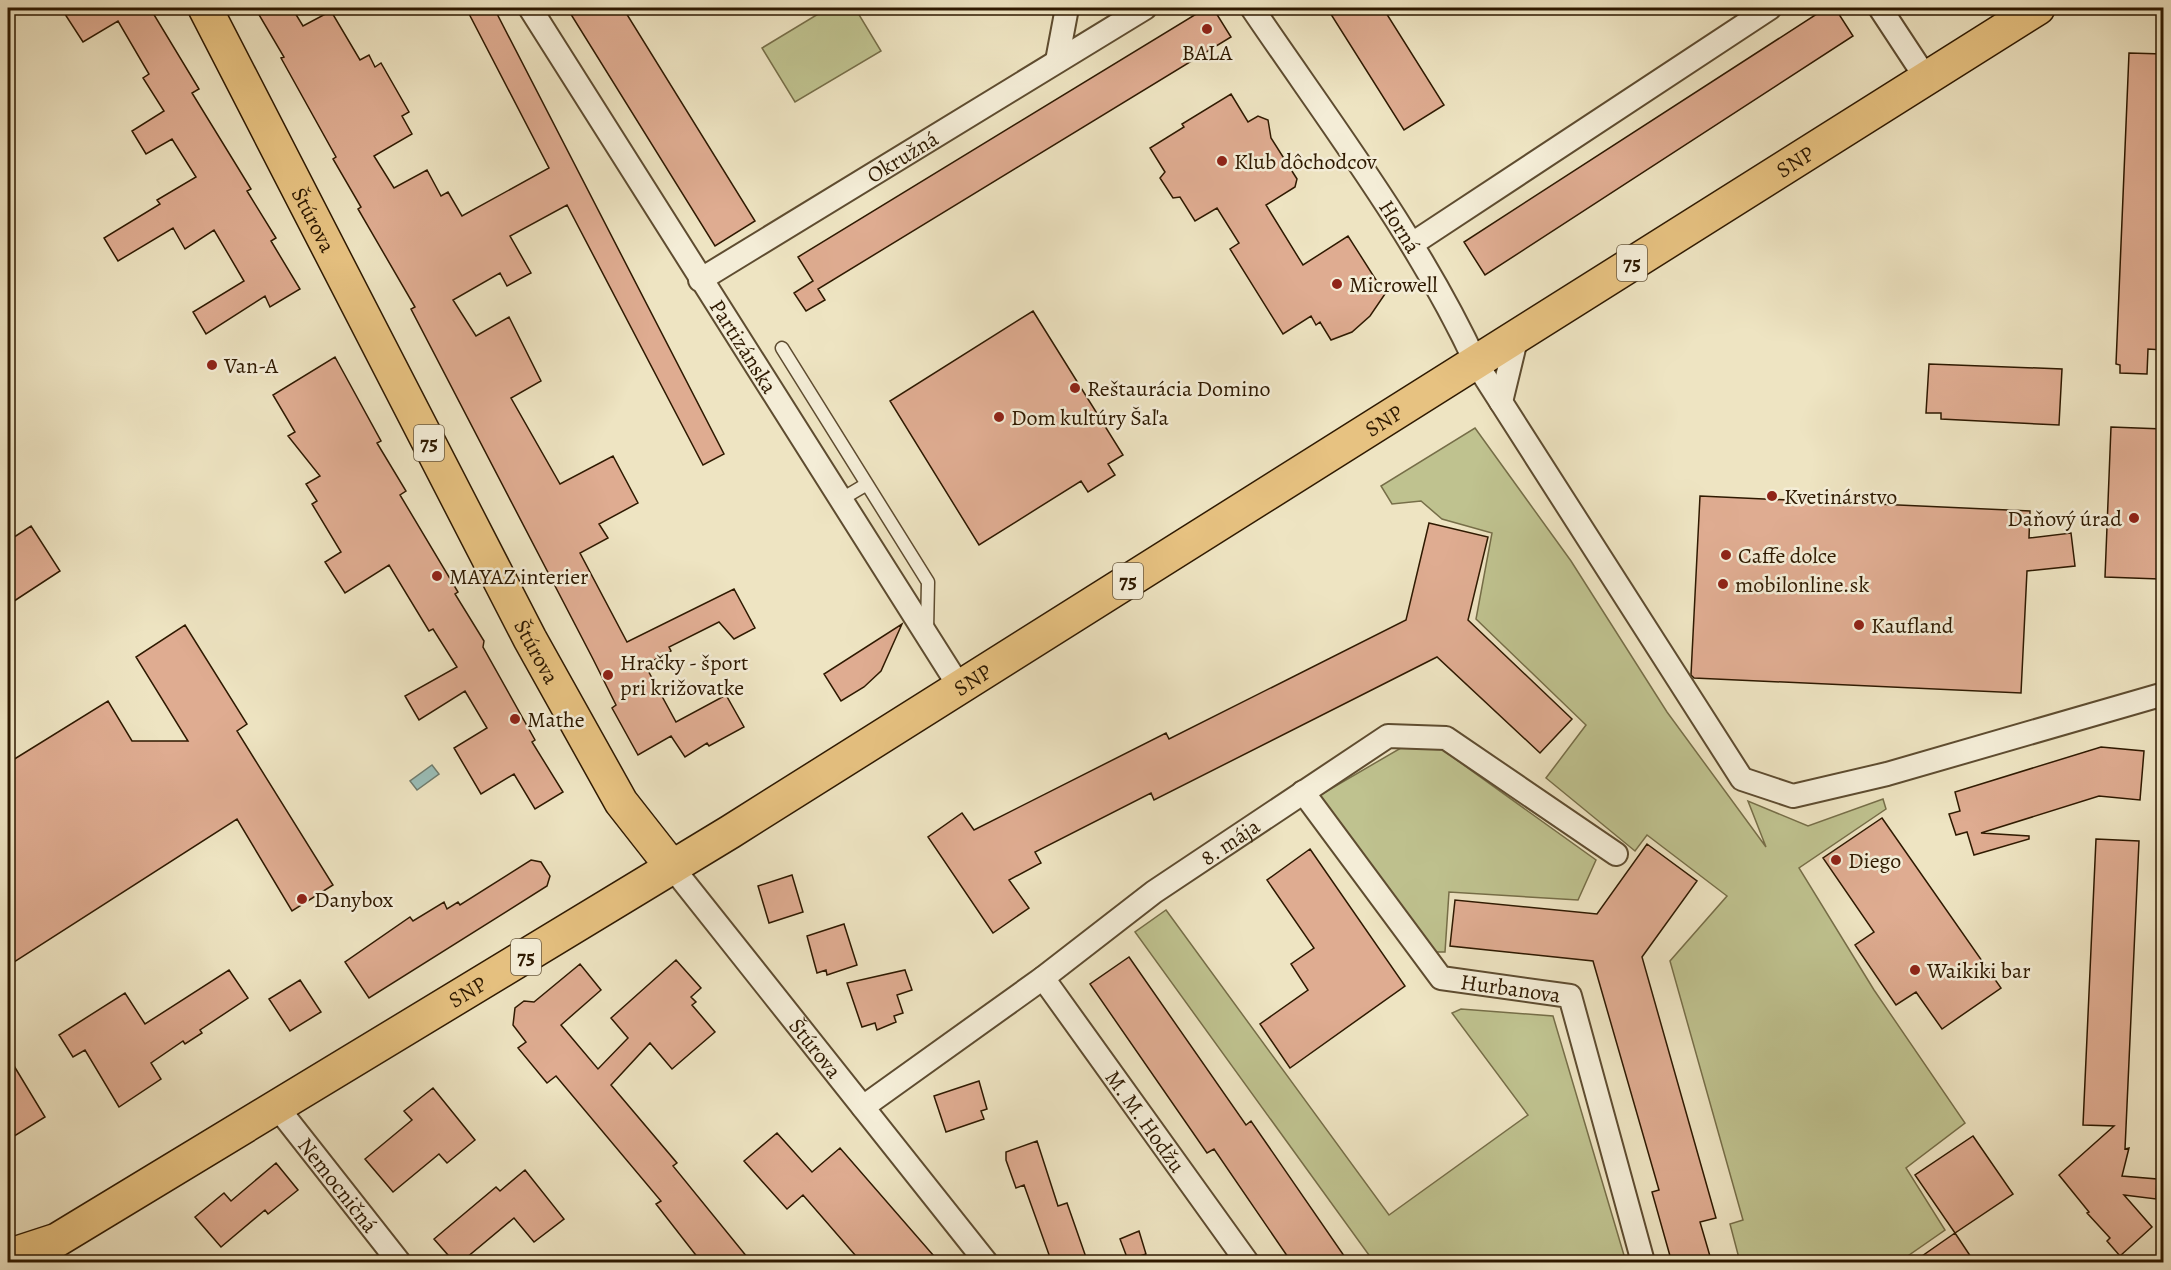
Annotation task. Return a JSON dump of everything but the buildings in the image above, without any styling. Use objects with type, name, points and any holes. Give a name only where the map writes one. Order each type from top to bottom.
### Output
[{"type":"main road","name":"Štúrova","points":[[206,8],[530,639],[621,802],[672,867]]},
{"type":"main road","name":"SNP","points":[[8,1256],[57,1240],[672,867],[1926,78],[2005,16],[2038,8]]},
{"type":"street","name":"Partizánska","points":[[530,8],[959,686]]},
{"type":"street","points":[[1057,61],[1067,8]]},
{"type":"street","name":"Okružná","points":[[700,280],[1145,8]]},
{"type":"street","name":"Horná","points":[[1252,8],[1412,244],[1457,322],[1476,363],[1742,779],[1793,796],[1887,774],[2163,694]]},
{"type":"street","points":[[1412,244],[1770,8]]},
{"type":"street","points":[[1880,8],[1926,78]]},
{"type":"street","points":[[1502,402],[1517,336]]},
{"type":"street","name":"8. mája","points":[[863,1107],[1043,978],[1154,892],[1388,736],[1446,738],[1616,854]]},
{"type":"street","name":"Hurbanova","points":[[1304,792],[1441,978],[1570,996],[1643,1263]]},
{"type":"street","name":"Štúrova","points":[[672,867],[986,1263]]},
{"type":"street","name":"M. M. Hodžu","points":[[1043,978],[1247,1263]]},
{"type":"street","name":"Nemocničná","points":[[277,1107],[399,1263]]},
{"type":"lane","points":[[782,348],[928,582],[927,635]]},
{"type":"lane","points":[[840,500],[867,484]]},
{"type":"green space","points":[[828,8],[855,8],[881,51],[795,102],[762,48]]},
{"type":"green space","points":[[1475,428],[1571,561],[1667,712],[1766,847],[1748,801],[1808,826],[1883,799],[1886,809],[1799,868],[1874,990],[1965,1123],[1906,1168],[1945,1230],[1899,1262],[1740,1262],[1730,1224],[1743,1220],[1670,961],[1727,896],[1647,835],[1635,851],[1546,778],[1586,725],[1476,619],[1492,533],[1442,519],[1421,501],[1392,504],[1381,486]]},
{"type":"green space","points":[[1406,745],[1440,748],[1596,860],[1578,900],[1449,892],[1445,952],[1432,952],[1315,798]]},
{"type":"green space","points":[[1166,910],[1389,1215],[1528,1115],[1452,1013],[1461,1009],[1553,1016],[1626,1262],[1374,1262],[1135,932]]},
{"type":"water","points":[[432,765],[439,774],[417,790],[410,781]]},
{"type":"place","name":"BALA","points":[[1207,29]]},
{"type":"place","name":"Klub dôchodcov","points":[[1222,161]]},
{"type":"place","name":"Microwell","points":[[1337,284]]},
{"type":"place","name":"Van-A","points":[[212,365]]},
{"type":"place","name":"Reštaurácia Domino","points":[[1075,388]]},
{"type":"place","name":"Dom kultúry Šaľa","points":[[999,417]]},
{"type":"place","name":"Kvetinárstvo","points":[[1772,496]]},
{"type":"place","name":"Daňový úrad","points":[[2134,518]]},
{"type":"place","name":"Caffe dolce","points":[[1726,555]]},
{"type":"place","name":"MAYAZ interier","points":[[437,576]]},
{"type":"place","name":"mobilonline.sk","points":[[1723,584]]},
{"type":"place","name":"Kaufland","points":[[1859,625]]},
{"type":"place","name":"Hračky - šport pri križovatke","points":[[608,675]]},
{"type":"place","name":"Mathe","points":[[515,719]]},
{"type":"place","name":"Diego","points":[[1836,860]]},
{"type":"place","name":"Danybox","points":[[302,899]]},
{"type":"place","name":"Waikiki bar","points":[[1915,970]]}]
